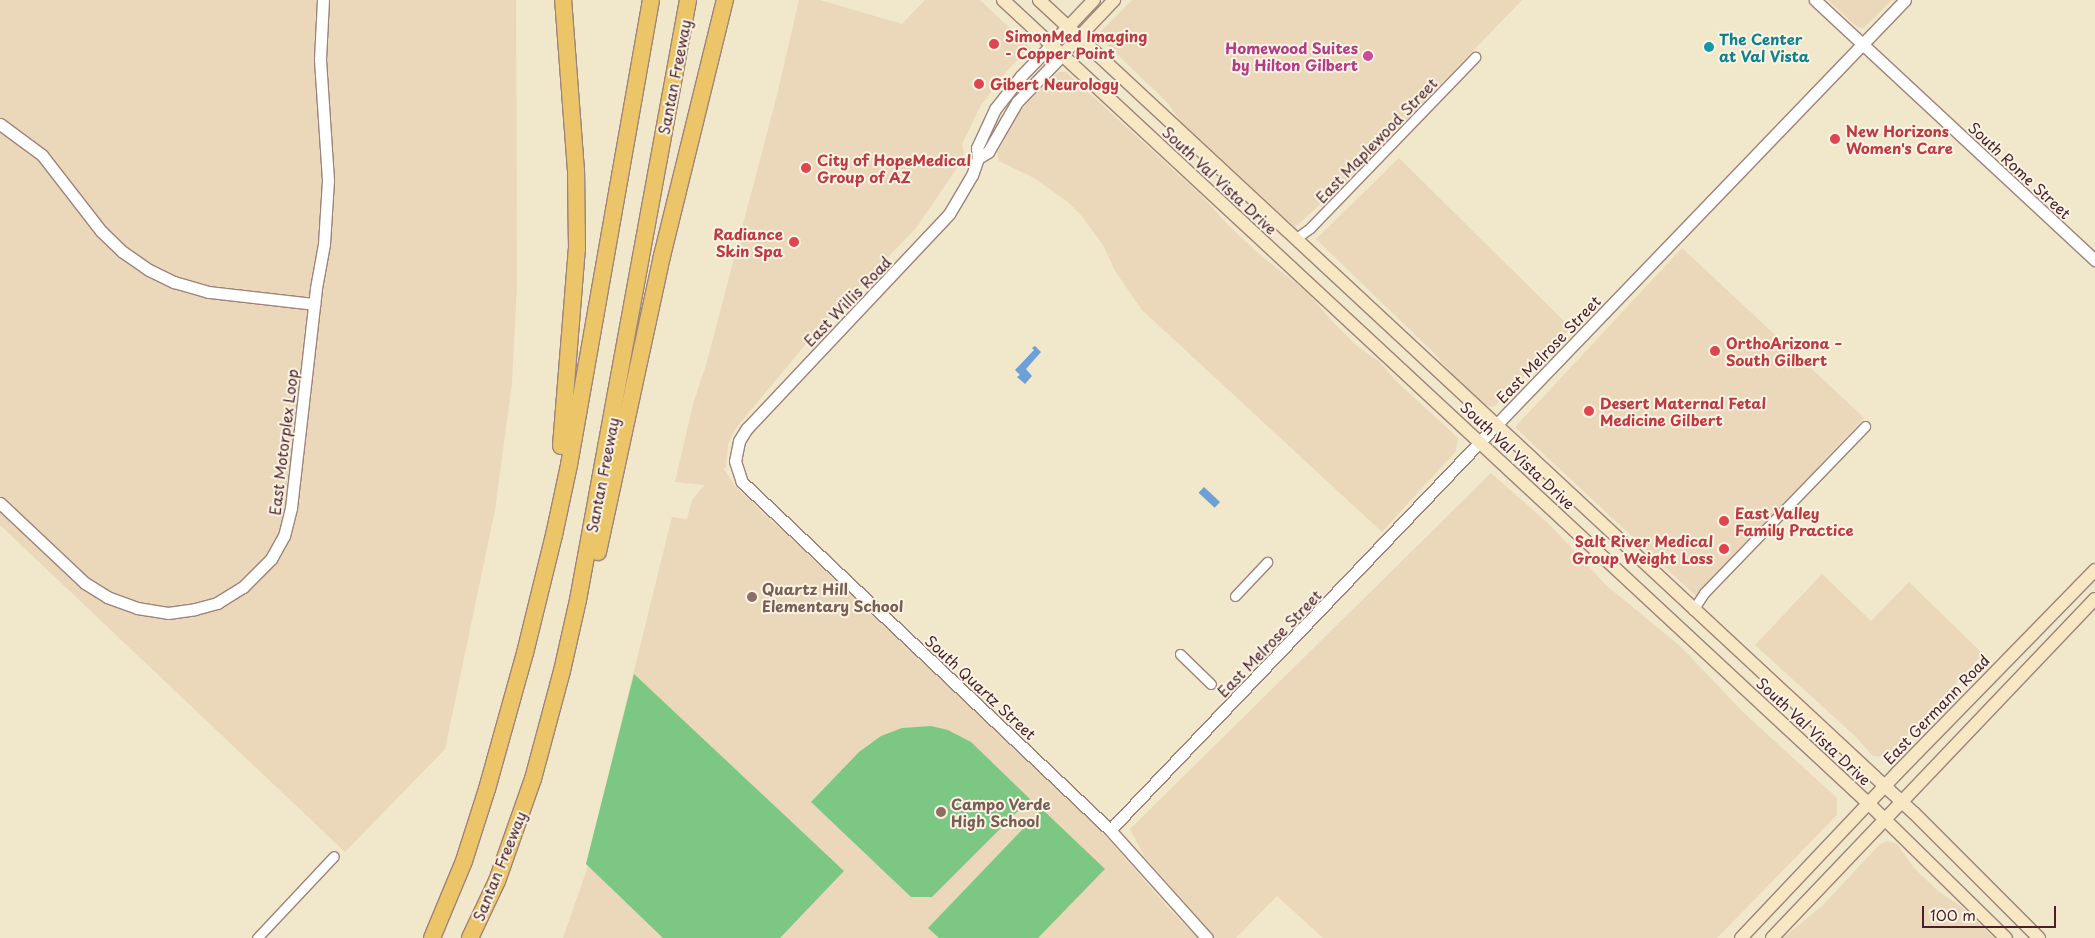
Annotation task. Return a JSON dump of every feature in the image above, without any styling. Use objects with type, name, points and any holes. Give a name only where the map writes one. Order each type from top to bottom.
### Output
[{"type":"highway","points":[[554,535],[553,496],[564,426],[577,249],[576,171],[563,0]]},
{"type":"highway","points":[[432,938],[464,861],[487,789],[525,653],[554,535],[569,465],[651,0]]},
{"type":"highway","name":"Santan Freeway","points":[[470,938],[497,881],[533,779],[578,600],[688,0]]},
{"type":"highway","points":[[578,600],[597,558],[662,256],[724,0]]},
{"type":"main road","name":"South Val Vista Drive","points":[[1003,0],[1480,441],[1868,804],[2006,938]]},
{"type":"main road","name":"South Val Vista Drive","points":[[1038,0],[1693,610],[1885,786],[2039,938]]},
{"type":"main road","points":[[1051,45],[1094,0]]},
{"type":"main road","points":[[1062,55],[1114,0]]},
{"type":"main road","points":[[1279,256],[1295,240]]},
{"type":"main road","name":"East Germann Road","points":[[1741,938],[1885,786],[2095,570]]},
{"type":"main road","points":[[1772,938],[2095,599]]},
{"type":"main road","points":[[1677,626],[1693,610]]},
{"type":"street","name":"East Motorplex Loop","points":[[0,503],[85,583],[107,597],[126,605],[153,612],[183,612],[211,605],[232,594],[259,573],[271,559],[289,522],[297,468],[314,304],[324,244],[328,180],[320,59],[322,0]]},
{"type":"street","name":"South Rome Street","points":[[1815,0],[2095,260]]},
{"type":"street","name":"East Melrose Street","points":[[1110,830],[1480,441],[1905,0]]},
{"type":"street","name":"East Willis Road","points":[[735,461],[739,441],[747,428],[949,214],[966,187],[978,158],[977,148],[995,109],[1021,76],[1051,45]]},
{"type":"street","name":"East Willis Road","points":[[978,158],[988,152],[1017,102],[1062,55]]},
{"type":"street","name":"East Maplewood Street","points":[[1295,240],[1310,228],[1476,57]]},
{"type":"street","points":[[0,124],[21,137],[42,155],[101,231],[123,252],[149,270],[174,282],[209,292],[314,304]]},
{"type":"street","points":[[1693,610],[1704,593],[1865,426]]},
{"type":"street","name":"South Quartz Street","points":[[735,461],[742,482],[1110,830],[1207,938]]},
{"type":"street","points":[[1235,596],[1267,562]]},
{"type":"street","points":[[1180,654],[1211,684]]},
{"type":"street","points":[[257,938],[334,856]]},
{"type":"shaded area","points":[[0,0],[516,0],[517,285],[512,383],[495,510],[445,749],[345,852],[0,525]]},
{"type":"shaded area","points":[[799,0],[820,0],[902,24],[925,0],[980,0],[1032,49],[1024,53],[1006,72],[981,105],[962,144],[964,154],[955,171],[916,228],[814,334],[736,428],[728,444],[726,468],[723,468],[736,487],[1095,824],[1172,912],[1198,938],[563,938],[588,866],[586,864],[672,517],[687,519],[692,500],[705,485],[675,482],[693,404],[706,365],[777,95]]},
{"type":"shaded area","points":[[1132,0],[1522,0],[1362,166],[1295,227],[1179,120],[1168,103],[1103,41],[1100,32]]},
{"type":"shaded area","points":[[1828,0],[1892,0],[1864,28],[1857,27]]},
{"type":"shaded area","points":[[1059,72],[1066,72],[1204,198],[1227,224],[1259,254],[1308,293],[1357,346],[1380,362],[1396,381],[1458,438],[1456,451],[1382,532],[1142,310],[1115,271],[1103,245],[1080,214],[1068,202],[1034,178],[999,161],[997,152],[1019,112],[1052,76]]},
{"type":"shaded area","points":[[1399,158],[1571,328],[1495,406],[1490,407],[1480,402],[1455,378],[1434,353],[1316,239]]},
{"type":"shaded area","points":[[1682,248],[1864,418],[1697,597],[1515,427]]},
{"type":"shaded area","points":[[1491,473],[1550,525],[1607,586],[1680,646],[1745,714],[1837,798],[1837,815],[1717,938],[1323,938],[1277,896],[1236,938],[1216,938],[1144,856],[1130,829]]},
{"type":"shaded area","points":[[1822,574],[1871,621],[1909,582],[1983,654],[1887,757],[1873,756],[1855,736],[1755,645]]},
{"type":"shaded area","points":[[1888,841],[1897,844],[1914,868],[1938,891],[1962,907],[1994,938],[1783,938],[1823,905],[1880,844]]},
{"type":"green space","points":[[634,674],[844,871],[780,938],[663,938],[586,864]]},
{"type":"green space","points":[[931,726],[948,730],[971,742],[1030,799],[932,897],[911,897],[811,802],[859,752],[881,736],[902,728]]},
{"type":"green space","points":[[1042,809],[1105,869],[1038,938],[939,938],[928,928]]},
{"type":"water","points":[[1035,346],[1041,352],[1026,369],[1032,376],[1025,384],[1017,377],[1020,375],[1015,370],[1034,350],[1032,348]]},
{"type":"water","points":[[1204,487],[1220,502],[1215,508],[1199,493]]},
{"type":"place","name":"SimonMed Imaging - Copper Point","points":[[994,44]]},
{"type":"place","name":"The Center at Val Vista","points":[[1709,47]]},
{"type":"place","name":"Homewood Suites by Hilton Gilbert","points":[[1368,56]]},
{"type":"place","name":"Gibert Neurology","points":[[979,84]]},
{"type":"place","name":"New Horizons Women's Care","points":[[1835,139]]},
{"type":"place","name":"City of HopeMedical Group of AZ","points":[[806,168]]},
{"type":"place","name":"Radiance Skin Spa","points":[[794,242]]},
{"type":"place","name":"OrthoArizona – South Gilbert","points":[[1715,351]]},
{"type":"place","name":"Desert Maternal Fetal Medicine Gilbert","points":[[1589,411]]},
{"type":"place","name":"East Valley Family Practice","points":[[1724,521]]},
{"type":"place","name":"Salt River Medical Group Weight Loss","points":[[1724,549]]},
{"type":"place","name":"Quartz Hill Elementary School","points":[[752,597]]},
{"type":"place","name":"Campo Verde High School","points":[[941,812]]}]
